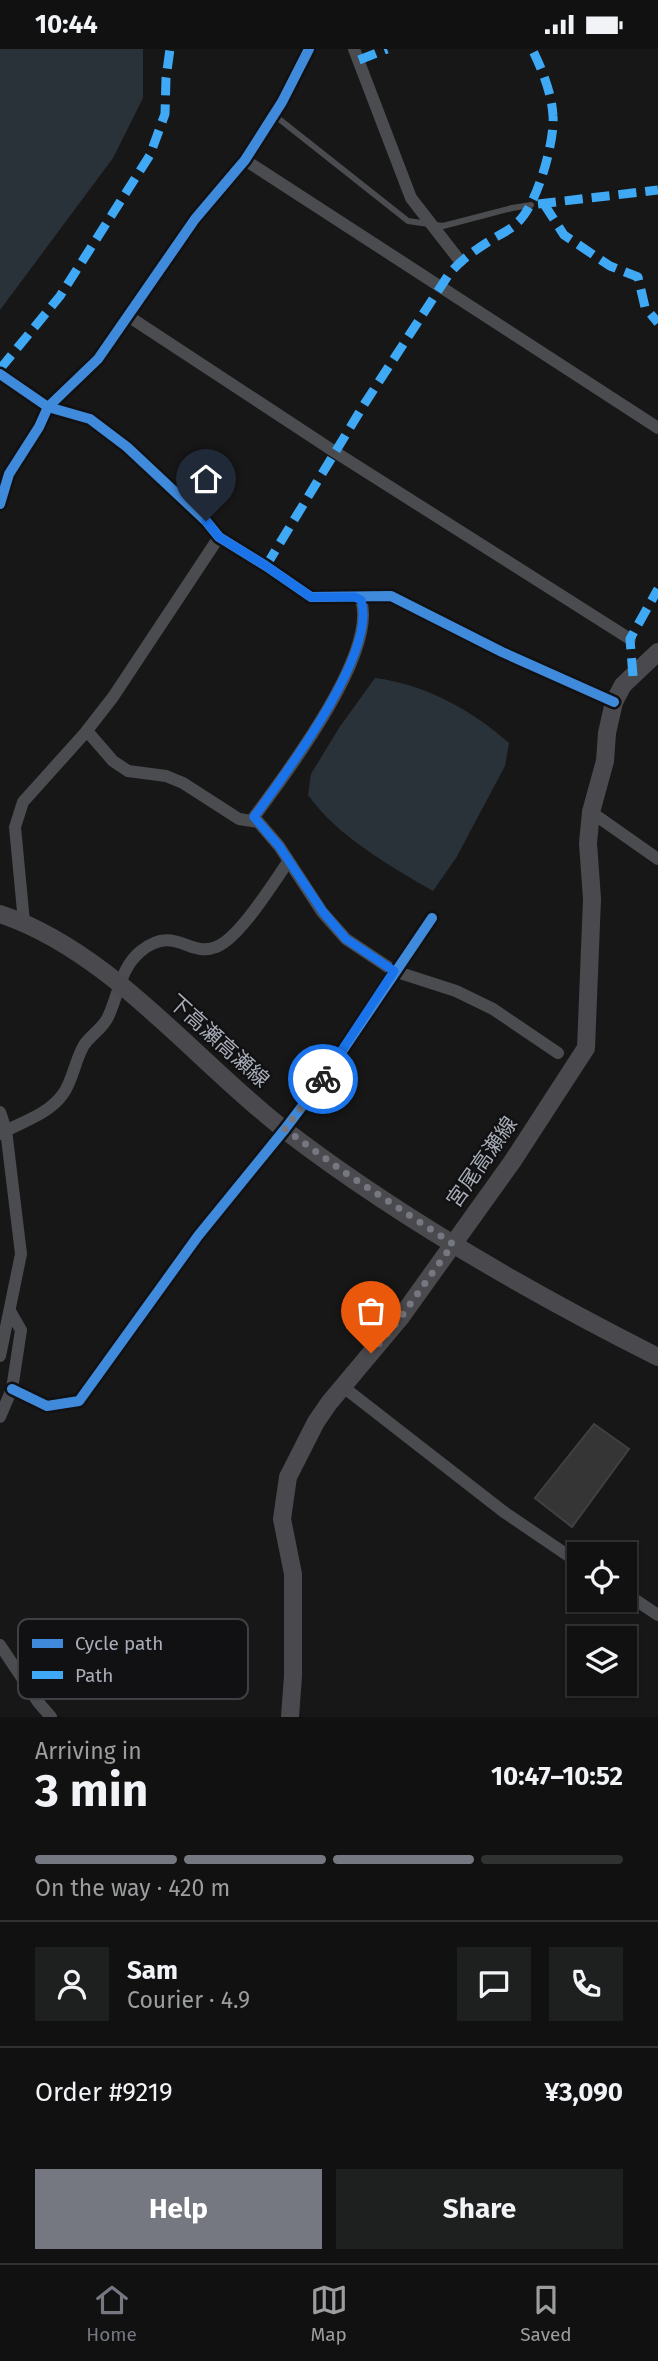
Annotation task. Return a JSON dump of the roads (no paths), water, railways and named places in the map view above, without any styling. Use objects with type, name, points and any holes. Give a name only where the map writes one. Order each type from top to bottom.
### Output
[{"type":"main road","name":"宮尾高瀬線","points":[[290,1717],[293,1675],[293,1574],[282,1519],[288,1477],[316,1422],[342,1386],[401,1317],[512,1162],[586,1048],[592,899],[588,843],[591,812],[605,761],[607,733],[614,702],[623,685],[658,652]]},
{"type":"main road","name":"下高瀬高瀬線","points":[[0,914],[24,922],[79,953],[285,1129],[344,1172],[453,1244],[596,1326],[658,1357]]},
{"type":"street","points":[[0,504],[9,474],[39,427],[48,407],[99,359],[195,219],[244,160],[274,115],[309,49]]},
{"type":"street","points":[[354,49],[411,198],[460,261]]},
{"type":"street","points":[[244,160],[658,428]]},
{"type":"street","points":[[128,316],[335,452],[630,639]]},
{"type":"street","points":[[0,374],[48,407],[90,419],[127,447],[206,521],[219,537],[311,597],[391,596],[502,652],[614,702]]},
{"type":"street","points":[[24,922],[15,827],[23,802],[87,731],[113,697],[219,537]]},
{"type":"street","points":[[355,597],[361,600],[364,609],[362,625],[344,678],[293,764],[254,817],[279,846],[323,912],[346,939],[394,971],[456,991],[493,1009],[558,1053]]},
{"type":"street","points":[[87,731],[113,761],[128,771],[166,776],[183,782],[239,819],[258,823]]},
{"type":"street","points":[[591,812],[658,859]]},
{"type":"street","points":[[3,1132],[43,1112],[62,1094],[85,1044],[108,1018],[126,968],[140,952],[158,940],[173,939],[193,947],[214,949],[226,941],[246,920],[288,862]]},
{"type":"street","points":[[12,1389],[47,1406],[79,1401],[198,1235],[328,1072],[432,918]]},
{"type":"street","points":[[0,1112],[20,1254],[0,1356]]},
{"type":"street","points":[[0,1417],[12,1389],[21,1330],[10,1311]]},
{"type":"street","points":[[342,1386],[504,1512],[567,1555]]},
{"type":"street","points":[[637,1601],[658,1615]]},
{"type":"street","points":[[0,1645],[18,1672]]},
{"type":"street","points":[[36,1699],[51,1717]]},
{"type":"lane","points":[[274,115],[408,221],[443,226],[531,205]]}]
